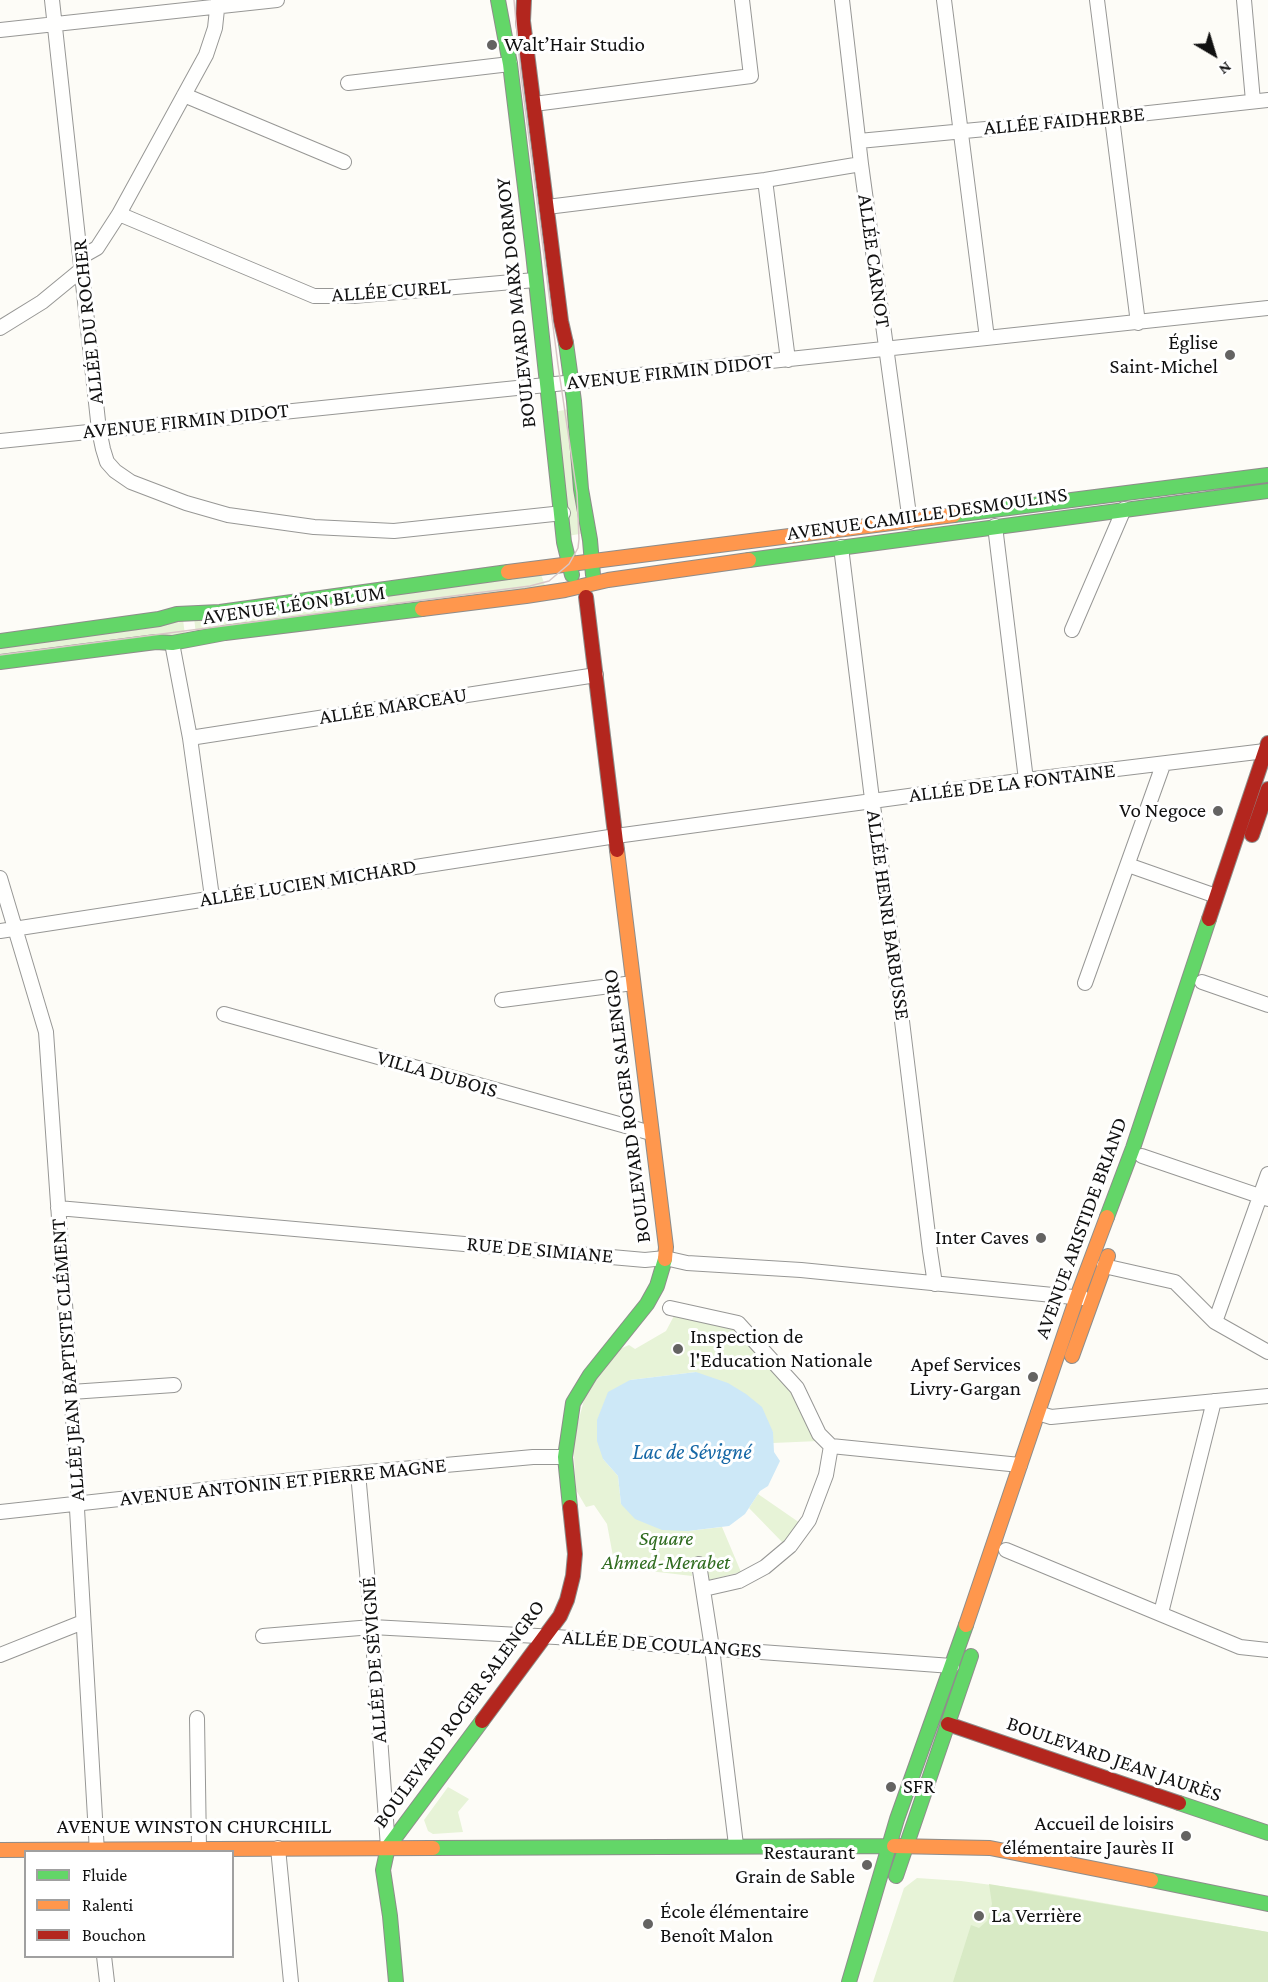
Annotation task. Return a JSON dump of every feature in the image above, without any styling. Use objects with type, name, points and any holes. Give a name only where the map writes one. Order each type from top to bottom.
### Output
[{"type":"main road","name":"BOULEVARD MARX DORMOY","points":[[498,0],[510,64],[536,280],[546,386],[563,513],[564,542],[569,564],[585,590]]},
{"type":"main road","name":"BOULEVARD MARX DORMOY","points":[[524,0],[523,21],[561,321],[572,382],[577,454],[592,561],[585,590]]},
{"type":"main road","name":"AVENUE CAMILLE DESMOULINS","points":[[592,561],[1268,475]]},
{"type":"main road","name":"AVENUE CAMILLE DESMOULINS","points":[[585,590],[608,580],[1268,491]]},
{"type":"main road","name":"AVENUE LÉON BLUM","points":[[0,641],[159,619],[177,614],[220,612],[592,561]]},
{"type":"main road","name":"AVENUE LÉON BLUM","points":[[0,662],[156,642],[172,643],[225,633],[585,590]]},
{"type":"main road","name":"BOULEVARD ROGER SALENGRO","points":[[388,1847],[560,1616],[573,1576],[575,1554],[565,1457],[573,1403],[590,1375],[647,1304],[657,1286],[665,1258],[666,1247],[585,590]]},
{"type":"main road","name":"AVENUE ARISTIDE BRIAND","points":[[1046,1433],[1048,1412],[1077,1297],[1133,1148],[1267,747]]},
{"type":"main road","points":[[1249,844],[1268,789]]},
{"type":"main road","name":"AVENUE ARISTIDE BRIAND","points":[[1069,1364],[1241,867]]},
{"type":"main road","name":"AVENUE ARISTIDE BRIAND","points":[[849,1982],[897,1819],[1020,1465],[1048,1412]]},
{"type":"main road","points":[[894,1884],[977,1638]]},
{"type":"main road","points":[[930,1727],[948,1724]]},
{"type":"main road","name":"BOULEVARD JEAN JAURÈS","points":[[948,1724],[1268,1833]]},
{"type":"main road","points":[[905,1846],[900,1835],[925,1765],[921,1754]]},
{"type":"main road","name":"AVENUE WINSTON CHURCHILL","points":[[0,1850],[736,1845],[990,1848],[1023,1852],[1268,1904]]},
{"type":"main road","points":[[388,1847],[392,1870],[393,1900],[390,1916],[396,1982]]},
{"type":"main road","points":[[860,1982],[883,1916]]},
{"type":"street","name":"ALLÉE DU ROCHER","points":[[52,0],[99,430],[107,462],[115,471],[131,482],[186,503],[228,515],[314,527],[377,531],[563,513]]},
{"type":"street","points":[[0,30],[218,3],[277,0]]},
{"type":"street","points":[[534,104],[751,76],[742,0]]},
{"type":"street","name":"ALLÉE CARNOT","points":[[842,0],[861,164],[910,522]]},
{"type":"street","points":[[944,0],[987,338]]},
{"type":"street","points":[[1097,0],[1138,323]]},
{"type":"street","points":[[1244,0],[1253,101]]},
{"type":"street","points":[[0,328],[42,302],[97,248],[119,214],[206,55],[215,28],[218,3]]},
{"type":"street","points":[[348,82],[510,64]]},
{"type":"street","points":[[184,95],[344,162]]},
{"type":"street","name":"ALLÉE FAIDHERBE","points":[[859,141],[1268,100]]},
{"type":"street","points":[[547,207],[765,180],[861,164]]},
{"type":"street","points":[[765,180],[788,360]]},
{"type":"street","name":"ALLÉE CUREL","points":[[119,214],[314,296],[353,296],[536,280]]},
{"type":"street","name":"AVENUE FIRMIN DIDOT","points":[[0,441],[546,386],[1268,308]]},
{"type":"street","points":[[1072,630],[1124,509]]},
{"type":"street","points":[[995,526],[1026,780]]},
{"type":"street","name":"ALLÉE HENRI BARBUSSE","points":[[841,547],[935,1284]]},
{"type":"street","points":[[172,643],[190,738],[212,897]]},
{"type":"street","name":"ALLÉE MARCEAU","points":[[190,738],[596,675]]},
{"type":"street","name":"ALLÉE DE LA FONTAINE","points":[[616,836],[1026,780],[1163,765],[1267,747]]},
{"type":"street","points":[[1085,982],[1163,765]]},
{"type":"street","name":"ALLÉE LUCIEN MICHARD","points":[[0,931],[616,836]]},
{"type":"street","points":[[1128,865],[1216,896]]},
{"type":"street","name":"ALLÉE JEAN BAPTISTE CLÉMENT","points":[[0,878],[46,1032],[79,1504],[77,1509],[97,1850]]},
{"type":"street","points":[[1202,982],[1268,1005]]},
{"type":"street","points":[[502,1000],[633,983]]},
{"type":"street","name":"VILLA DUBOIS","points":[[224,1014],[651,1133]]},
{"type":"street","points":[[1142,1156],[1264,1198]]},
{"type":"street","points":[[1215,1322],[1264,1198],[1268,1174]]},
{"type":"street","name":"RUE DE SIMIANE","points":[[58,1208],[645,1260],[665,1258],[687,1263],[801,1270],[1092,1300]]},
{"type":"street","points":[[1104,1266],[1175,1282],[1215,1322],[1268,1352]]},
{"type":"street","points":[[670,1308],[738,1323],[797,1388],[819,1434],[831,1446],[1020,1465]]},
{"type":"street","points":[[71,1392],[174,1385]]},
{"type":"street","points":[[1048,1412],[1268,1396]]},
{"type":"street","points":[[1161,1613],[1214,1401]]},
{"type":"street","points":[[704,1588],[739,1581],[765,1567],[790,1546],[809,1520],[826,1475],[831,1446]]},
{"type":"street","name":"AVENUE ANTONIN ET PIERRE MAGNE","points":[[0,1512],[358,1473],[533,1457],[565,1457]]},
{"type":"street","name":"ALLÉE DE SÉVIGNÉ","points":[[358,1473],[388,1847]]},
{"type":"street","points":[[1006,1550],[1240,1647],[1268,1650]]},
{"type":"street","points":[[699,1564],[712,1648],[736,1845]]},
{"type":"street","points":[[0,1655],[83,1622]]},
{"type":"street","name":"ALLÉE DE COULANGES","points":[[263,1636],[372,1628],[545,1637],[952,1666]]},
{"type":"street","points":[[197,1718],[199,1848]]},
{"type":"street","points":[[278,1848],[291,1982]]},
{"type":"street","points":[[104,1958],[107,1982]]},
{"type":"green space","points":[[570,409],[585,533],[568,536],[553,412]]},
{"type":"green space","points":[[540,572],[546,588],[196,635],[194,617]]},
{"type":"green space","points":[[183,619],[185,636],[0,658],[0,646]]},
{"type":"green space","name":"Square Ahmed-Merabet","points":[[675,1314],[735,1328],[792,1391],[819,1441],[773,1443],[773,1432],[696,1372],[630,1380],[603,1459],[618,1476],[621,1504],[688,1531],[722,1527],[741,1572],[709,1580],[705,1576],[702,1559],[691,1561],[692,1576],[615,1567],[607,1524],[594,1505],[586,1507],[576,1490],[573,1442],[586,1392],[620,1349],[629,1345],[635,1349],[666,1331]]},
{"type":"green space","points":[[758,1494],[800,1523],[783,1543],[749,1508]]},
{"type":"green space","points":[[448,1787],[469,1799],[458,1812],[463,1832],[433,1834],[428,1831],[424,1820]]},
{"type":"green space","points":[[917,1878],[1030,1890],[1268,1932],[1268,1982],[873,1982],[904,1888]]},
{"type":"green space","points":[[989,1884],[1268,1932],[1268,1982],[953,1982],[971,1925],[979,1928],[987,1921],[992,1904]]},
{"type":"water","name":"Lac de Sévigné","points":[[696,1372],[728,1383],[762,1407],[773,1432],[774,1452],[780,1461],[768,1486],[760,1491],[745,1514],[729,1526],[688,1531],[662,1530],[635,1519],[621,1504],[618,1476],[603,1459],[597,1441],[597,1420],[608,1392],[630,1380]]},
{"type":"tram line","points":[[0,655],[530,586],[549,581],[569,564],[578,548],[577,493],[521,76],[514,0]]},
{"type":"traffic: fast","points":[[498,0],[510,64],[564,542],[572,575]]},
{"type":"traffic: fast","points":[[566,343],[574,401],[581,489],[590,540],[593,575]]},
{"type":"traffic: fast","points":[[954,515],[1268,475]]},
{"type":"traffic: fast","points":[[749,560],[1268,491]]},
{"type":"traffic: fast","points":[[0,641],[159,619],[177,614],[220,612],[508,572]]},
{"type":"traffic: fast","points":[[0,662],[156,642],[172,643],[225,633],[422,609]]},
{"type":"traffic: fast","points":[[1107,1217],[1133,1148],[1209,919]]},
{"type":"traffic: fast","points":[[570,1507],[565,1457],[573,1403],[590,1375],[647,1304],[657,1286],[665,1259]]},
{"type":"traffic: fast","points":[[849,1982],[897,1819],[966,1625]]},
{"type":"traffic: fast","points":[[896,1876],[971,1656]]},
{"type":"traffic: fast","points":[[396,1982],[383,1870],[388,1847],[482,1721]]},
{"type":"traffic: fast","points":[[1179,1803],[1268,1833]]},
{"type":"traffic: fast","points":[[433,1848],[890,1846]]},
{"type":"traffic: fast","points":[[1151,1880],[1268,1904]]},
{"type":"traffic: slow","points":[[508,572],[954,515]]},
{"type":"traffic: slow","points":[[422,609],[526,596],[608,580],[749,560]]},
{"type":"traffic: slow","points":[[617,850],[666,1247],[665,1259]]},
{"type":"traffic: slow","points":[[966,1625],[1077,1297],[1107,1217]]},
{"type":"traffic: slow","points":[[1072,1356],[1108,1256]]},
{"type":"traffic: slow","points":[[894,1846],[990,1848],[1151,1880]]},
{"type":"traffic: slow","points":[[0,1850],[433,1848]]},
{"type":"traffic: jam","points":[[524,0],[523,21],[561,321],[566,343]]},
{"type":"traffic: jam","points":[[586,597],[617,850]]},
{"type":"traffic: jam","points":[[1209,919],[1268,743]]},
{"type":"traffic: jam","points":[[1252,835],[1268,789]]},
{"type":"traffic: jam","points":[[482,1721],[560,1616],[567,1600],[575,1554],[570,1507]]},
{"type":"traffic: jam","points":[[948,1724],[1179,1803]]},
{"type":"place","name":"Walt’Hair Studio","points":[[492,45]]},
{"type":"place","name":"Église Saint-Michel","points":[[1230,355]]},
{"type":"place","name":"Vo Negoce","points":[[1218,811]]},
{"type":"place","name":"Inter Caves","points":[[1041,1238]]},
{"type":"place","name":"Inspection de l'Education Nationale","points":[[678,1349]]},
{"type":"place","name":"Apef Services Livry-Gargan","points":[[1033,1377]]},
{"type":"place","name":"SFR","points":[[891,1787]]},
{"type":"place","name":"Accueil de loisirs élémentaire Jaurès II","points":[[1186,1836]]},
{"type":"place","name":"Restaurant Grain de Sable","points":[[867,1865]]},
{"type":"place","name":"La Verrière","points":[[979,1916]]},
{"type":"place","name":"École élémentaire Benoît Malon","points":[[648,1924]]}]
